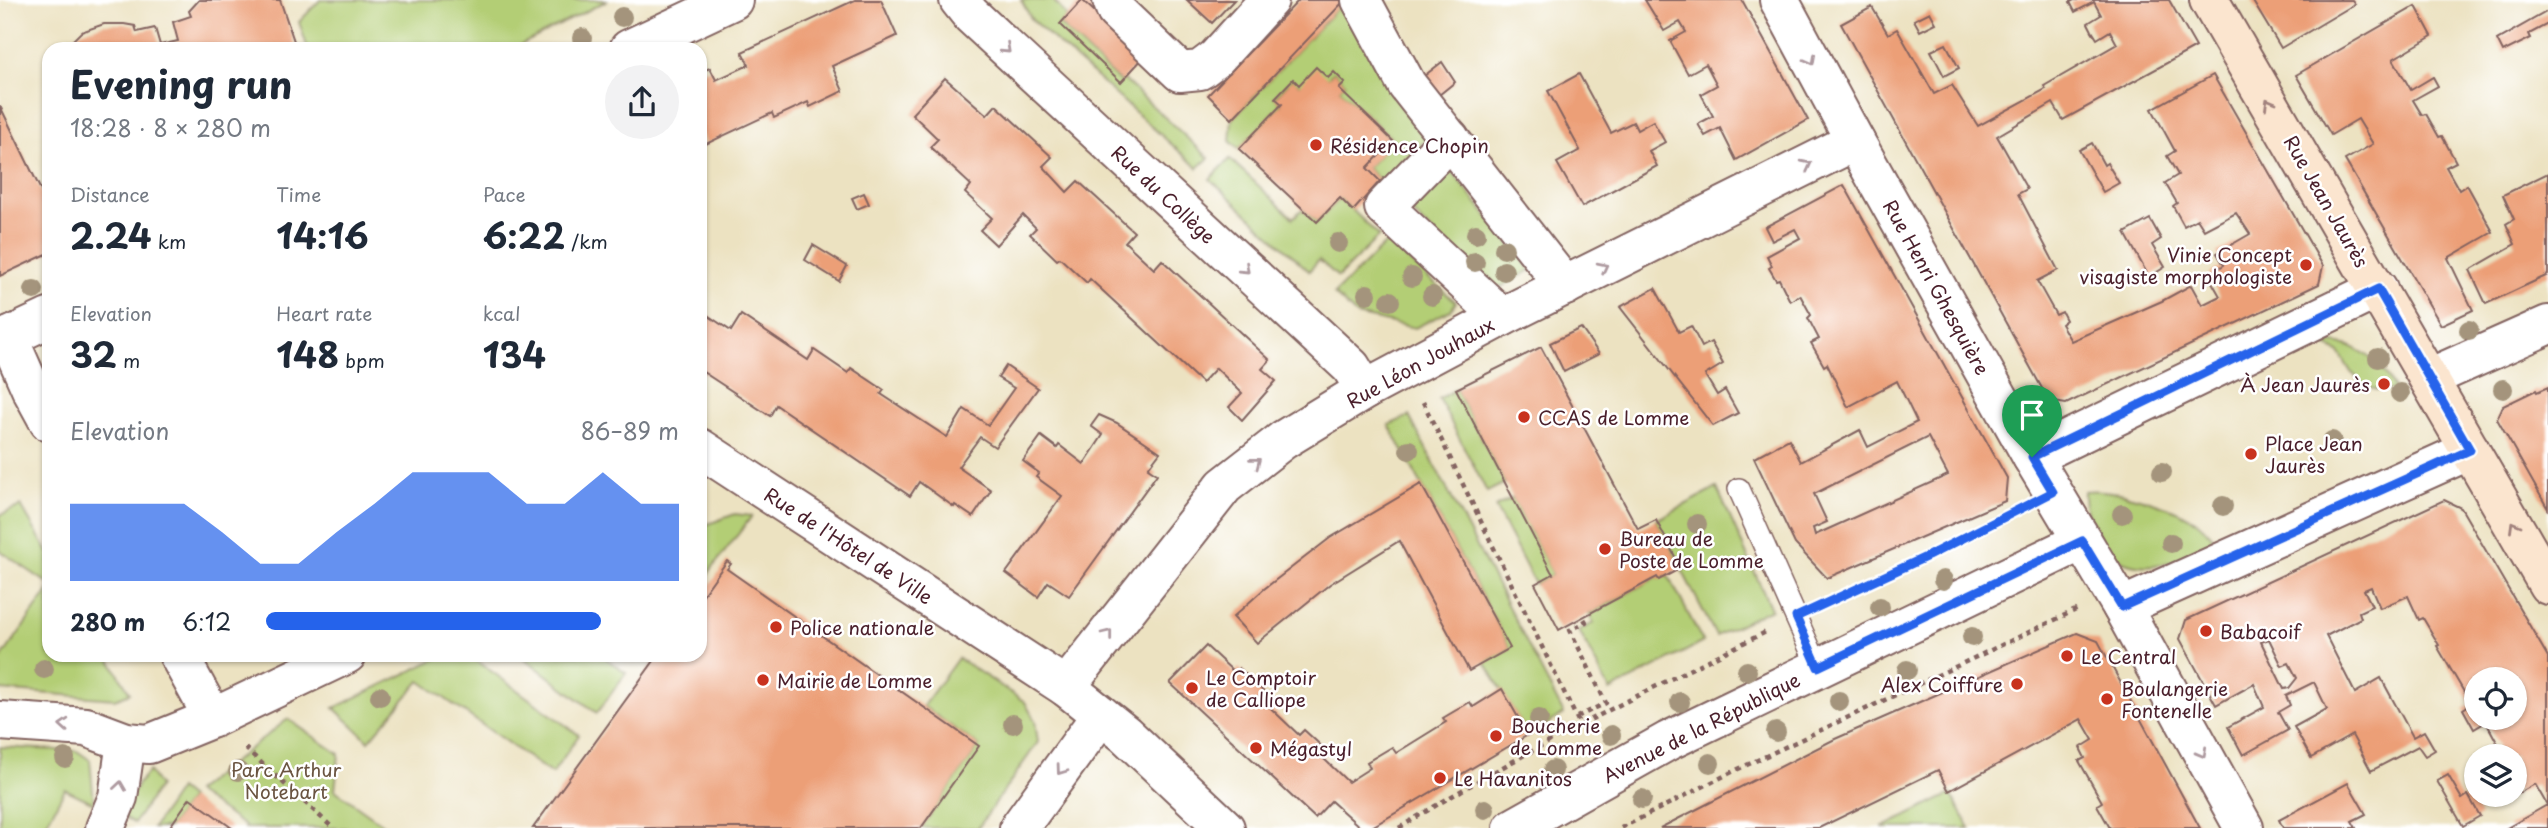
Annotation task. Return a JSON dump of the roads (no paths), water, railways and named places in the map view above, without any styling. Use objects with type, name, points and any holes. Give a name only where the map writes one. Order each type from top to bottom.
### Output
[{"type":"street","points":[[644,42],[733,0]]},
{"type":"street","name":"Rue du Collège","points":[[959,0],[971,15],[1350,366],[1365,390]]},
{"type":"street","points":[[1112,0],[1116,11],[1180,72],[1200,70],[1216,58],[1269,0]]},
{"type":"street","points":[[1361,0],[1407,85],[1565,286]]},
{"type":"street","name":"Rue Henri Ghesquière","points":[[1779,0],[2032,457],[2117,600],[2244,828]]},
{"type":"street","name":"Rue Jean Jaurès","points":[[2209,0],[2548,584]]},
{"type":"street","points":[[1450,139],[1384,206],[1502,317]]},
{"type":"street","name":"Rue Léon Jouhaux","points":[[1066,687],[1224,486],[1283,440],[1365,390],[1502,317],[1855,141]]},
{"type":"street","points":[[2032,457],[2378,289]]},
{"type":"street","points":[[42,321],[4,339],[42,409]]},
{"type":"street","points":[[2429,378],[2548,325]]},
{"type":"street","points":[[2117,600],[2470,450]]},
{"type":"street","name":"Rue de l'Hôtel de Ville","points":[[707,462],[1066,687],[1145,752],[1225,828]]},
{"type":"street","name":"Avenue de la République","points":[[1513,828],[1668,741],[2082,541]]},
{"type":"street","points":[[182,662],[213,718]]},
{"type":"street","points":[[0,721],[86,727],[126,742],[149,744],[213,718],[330,662]]},
{"type":"street","points":[[1019,828],[1101,715]]},
{"type":"street","points":[[105,828],[118,797],[126,742]]},
{"type":"lane","points":[[1739,489],[1818,667]]},
{"type":"place","name":"Résidence Chopin","points":[[1316,145]]},
{"type":"place","name":"Vinie Concept visagiste morphologiste","points":[[2306,265]]},
{"type":"place","name":"À Jean Jaurès","points":[[2384,384]]},
{"type":"place","name":"CCAS de Lomme","points":[[1524,417]]},
{"type":"place","name":"Place Jean Jaurès","points":[[2251,454]]},
{"type":"place","name":"Bureau de Poste de Lomme","points":[[1605,549]]},
{"type":"place","name":"Police nationale","points":[[776,627]]},
{"type":"place","name":"Babacoif","points":[[2206,631]]},
{"type":"place","name":"Le Central","points":[[2067,656]]},
{"type":"place","name":"Mairie de Lomme","points":[[763,680]]},
{"type":"place","name":"Alex Coiffure","points":[[2017,684]]},
{"type":"place","name":"Le Comptoir de Calliope","points":[[1192,688]]},
{"type":"place","name":"Boulangerie Fontenelle","points":[[2107,699]]},
{"type":"place","name":"Boucherie de Lomme","points":[[1496,736]]},
{"type":"place","name":"Mégastyl","points":[[1256,748]]},
{"type":"place","name":"Le Havanitos","points":[[1440,778]]},
{"type":"park label","name":"Parc Arthur Notebart","points":[[286,780]]}]
